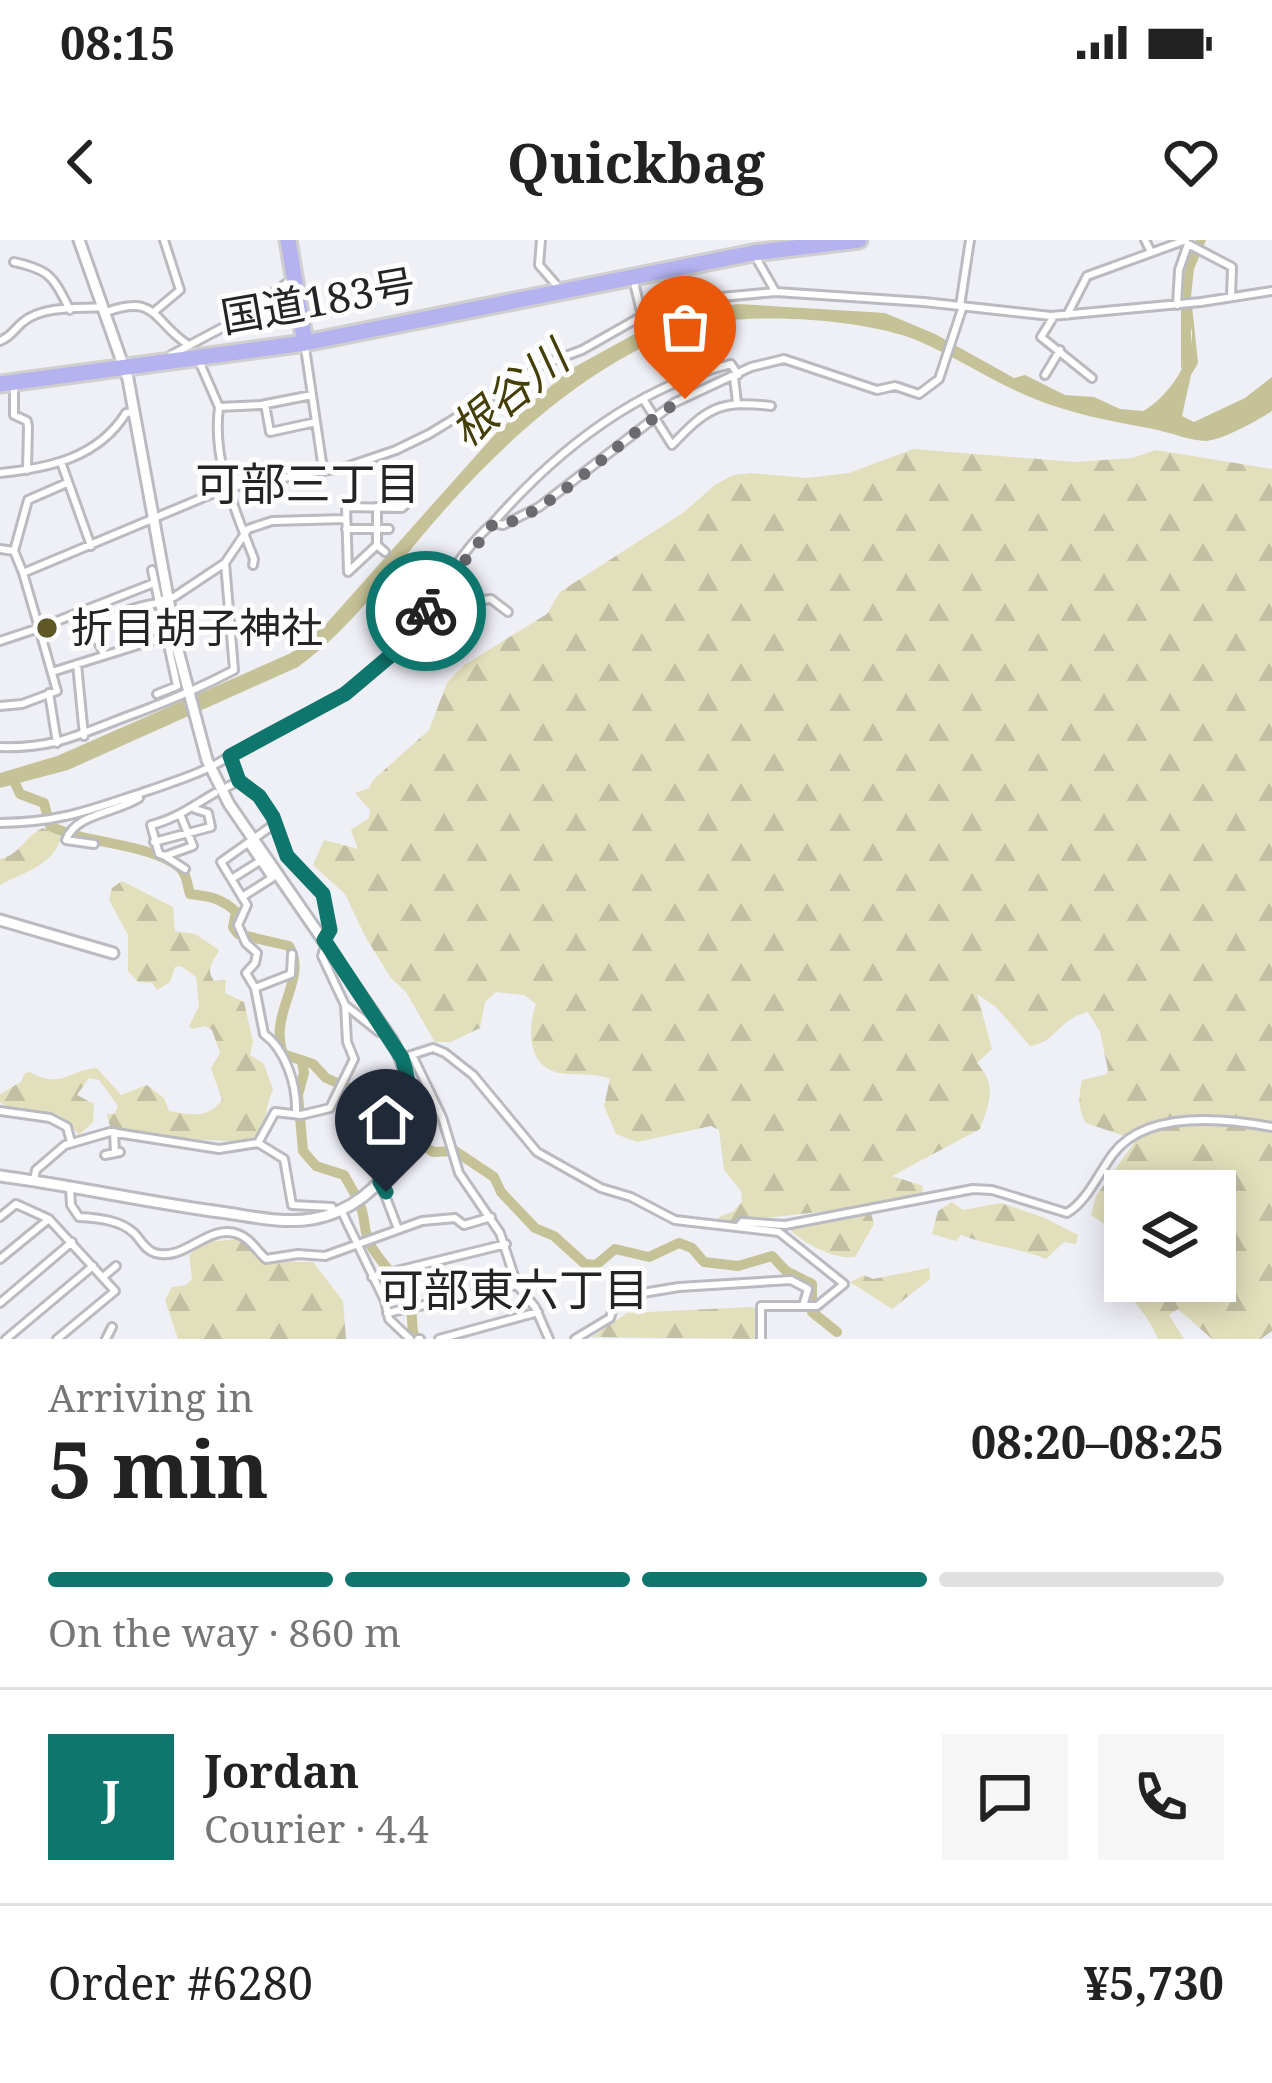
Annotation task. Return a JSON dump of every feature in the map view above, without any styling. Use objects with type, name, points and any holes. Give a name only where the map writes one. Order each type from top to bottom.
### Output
[{"type":"highway","points":[[288,240],[304,344]]},
{"type":"highway","name":"国道183号","points":[[6,383],[170,362],[192,351],[226,354],[304,344],[752,248],[859,240]]},
{"type":"street","points":[[79,240],[125,368],[134,412],[152,518],[164,637],[177,686],[157,694]]},
{"type":"street","points":[[155,311],[180,290],[164,240]]},
{"type":"street","points":[[541,240],[539,265],[561,292]]},
{"type":"street","points":[[493,524],[503,525],[539,507],[674,404],[751,367],[784,359],[877,390],[896,386],[919,394],[939,379],[957,325],[970,240]]},
{"type":"street","points":[[1144,240],[1151,252]]},
{"type":"street","points":[[1067,315],[1087,276],[1188,242]]},
{"type":"street","points":[[1188,242],[1232,267],[1231,297]]},
{"type":"street","points":[[1178,304],[1179,270],[1188,242]]},
{"type":"street","points":[[752,248],[776,292]]},
{"type":"street","points":[[14,262],[51,275],[70,311]]},
{"type":"street","points":[[633,277],[642,316]]},
{"type":"street","points":[[192,351],[294,278]]},
{"type":"street","points":[[23,573],[226,488],[370,461],[413,442],[535,369],[678,301],[776,292],[1054,316],[1272,291]]},
{"type":"street","points":[[0,341],[22,322],[42,313],[130,304],[155,311],[192,351],[219,407],[215,431],[226,488],[253,565]]},
{"type":"street","points":[[1054,316],[1041,337],[1092,378]]},
{"type":"street","points":[[217,330],[226,354]]},
{"type":"street","points":[[304,344],[323,469]]},
{"type":"street","points":[[1045,374],[1060,350]]},
{"type":"street","points":[[0,823],[94,812],[230,756],[345,694],[409,635],[493,524],[568,450],[612,415],[690,374],[730,364],[736,376],[737,404]]},
{"type":"street","points":[[6,383],[14,415],[27,421],[27,470]]},
{"type":"street","points":[[219,407],[312,394]]},
{"type":"street","points":[[645,403],[672,445],[716,406],[771,406]]},
{"type":"street","points":[[265,404],[270,432],[316,422]]},
{"type":"street","points":[[0,473],[61,462],[104,440],[126,413],[134,412]]},
{"type":"street","points":[[61,462],[91,546]]},
{"type":"street","points":[[0,706],[58,691],[14,551],[28,500],[67,483]]},
{"type":"street","points":[[377,507],[377,545],[348,572],[345,524],[349,505],[402,508],[412,498]]},
{"type":"street","points":[[105,656],[93,631],[131,608],[161,601],[225,563],[244,532],[272,521],[389,529]]},
{"type":"street","points":[[377,545],[385,552]]},
{"type":"street","points":[[0,549],[14,551]]},
{"type":"street","points":[[0,747],[41,748],[84,736],[189,696],[234,670],[225,563]]},
{"type":"street","points":[[459,566],[456,583],[474,601],[490,598],[508,612]]},
{"type":"street","points":[[152,570],[208,764],[272,878],[242,897]]},
{"type":"street","points":[[0,641],[154,583]]},
{"type":"street","points":[[55,671],[164,637]]},
{"type":"street","points":[[77,664],[84,736]]},
{"type":"street","points":[[49,693],[58,744]]},
{"type":"street","points":[[230,756],[239,781],[259,796],[273,817],[287,856],[323,894],[330,930],[322,956],[345,1005],[346,1042],[354,1059],[330,1108],[298,1114],[275,1112],[258,1143]]},
{"type":"street","points":[[227,787],[239,781]]},
{"type":"street","points":[[94,844],[66,840],[67,835],[79,822],[120,809],[148,790]]},
{"type":"street","points":[[185,869],[159,854],[151,825],[193,809],[215,793]]},
{"type":"street","points":[[154,842],[211,827],[208,813],[193,809]]},
{"type":"street","points":[[164,856],[193,845],[180,814]]},
{"type":"street","points":[[273,825],[221,862],[247,905],[241,915],[242,934],[257,953],[256,963],[246,973],[255,988],[264,1034],[273,1039],[294,1079],[298,1114]]},
{"type":"street","points":[[251,841],[407,1056],[442,1118],[462,1179],[506,1244],[517,1285],[538,1312],[549,1339]]},
{"type":"street","points":[[231,879],[260,861]]},
{"type":"street","points":[[0,920],[112,953]]},
{"type":"street","points":[[255,988],[291,974],[292,954]]},
{"type":"street","points":[[345,1005],[379,1032],[386,1030]]},
{"type":"street","points":[[407,1056],[433,1048],[458,1062],[495,1098],[531,1146],[589,1182],[632,1197],[675,1220],[788,1236],[844,1284],[809,1306],[761,1306],[761,1339]]},
{"type":"street","points":[[0,1176],[276,1220],[310,1219],[338,1211],[380,1182],[389,1170],[407,1128],[407,1056]]},
{"type":"street","points":[[0,1111],[50,1118],[67,1127],[71,1142]]},
{"type":"street","points":[[738,1227],[742,1222],[785,1225],[877,1210],[959,1190],[992,1190],[1066,1213],[1079,1205],[1126,1137],[1141,1129],[1227,1120],[1272,1126]]},
{"type":"street","points":[[105,1155],[118,1152],[114,1132]]},
{"type":"street","points":[[34,1180],[36,1170],[71,1142],[114,1132],[219,1149],[258,1143],[284,1159],[292,1204],[322,1204],[338,1211],[386,1301],[387,1313],[416,1339]]},
{"type":"street","points":[[380,1182],[399,1230]]},
{"type":"street","points":[[70,1188],[71,1205],[79,1217],[129,1228],[152,1252],[178,1252],[224,1232],[242,1235],[266,1259],[325,1256],[422,1221],[455,1218],[464,1225],[491,1217]]},
{"type":"street","points":[[0,1217],[16,1204],[49,1219],[115,1291],[57,1339]]},
{"type":"street","points":[[0,1259],[49,1219]]},
{"type":"street","points":[[0,1303],[71,1242]]},
{"type":"street","points":[[372,1277],[506,1244]]},
{"type":"street","points":[[6,1339],[93,1266]]},
{"type":"street","points":[[103,1277],[116,1267]]},
{"type":"street","points":[[575,1339],[610,1318],[614,1304],[623,1296],[679,1287],[791,1280],[808,1289],[809,1306]]},
{"type":"street","points":[[387,1313],[517,1285]]},
{"type":"street","points":[[440,1339],[538,1312]]},
{"type":"street","points":[[106,1339],[112,1328]]},
{"type":"green space","points":[[913,449],[1075,462],[1132,458],[1156,450],[1272,469],[1272,1331],[1261,1339],[1212,1339],[1178,1309],[1169,1315],[1184,1339],[1158,1339],[1135,1302],[1236,1302],[1236,1170],[1115,1170],[1136,1140],[1083,1118],[1082,1080],[1108,1070],[1100,1032],[1088,1012],[1030,1046],[996,1007],[977,994],[992,1049],[977,1063],[990,1087],[986,1111],[980,1129],[892,1176],[923,1186],[922,1193],[869,1206],[732,1222],[717,1218],[734,1211],[742,1201],[741,1191],[724,1170],[719,1130],[711,1126],[637,1142],[616,1134],[604,1106],[610,1079],[559,1073],[540,1062],[531,1034],[536,1004],[524,995],[496,992],[485,1002],[480,1028],[451,1042],[435,1042],[366,938],[345,894],[313,865],[324,840],[358,849],[351,830],[369,818],[370,810],[355,793],[369,788],[429,730],[447,683],[464,665],[547,614],[560,592],[733,475],[807,478],[849,473]]},
{"type":"green space","points":[[43,828],[61,837],[52,855],[0,885],[0,859]]},
{"type":"green space","points":[[122,881],[173,907],[175,931],[195,934],[219,950],[211,976],[214,981],[226,980],[225,993],[244,1002],[253,1042],[250,1055],[264,1064],[273,1090],[264,1123],[249,1142],[161,1138],[110,1127],[107,1114],[114,1114],[118,1106],[99,1080],[89,1078],[77,1095],[94,1104],[93,1122],[79,1135],[66,1120],[12,1111],[0,1102],[0,1094],[21,1082],[25,1073],[57,1079],[97,1068],[121,1095],[147,1085],[164,1098],[169,1111],[205,1113],[222,1100],[211,1068],[220,1053],[212,1030],[189,1026],[199,1006],[196,977],[175,967],[170,982],[157,990],[152,983],[138,982],[128,971],[128,935],[109,900],[112,888]]},
{"type":"green space","points":[[1104,1185],[1104,1224],[1091,1215]]},
{"type":"green space","points":[[952,1202],[963,1210],[1001,1203],[1078,1235],[1076,1244],[1064,1242],[1046,1259],[961,1235],[956,1241],[932,1234],[938,1211]]},
{"type":"green space","points":[[871,1213],[874,1224],[855,1257],[821,1250],[791,1231],[797,1226]]},
{"type":"green space","points":[[238,1239],[266,1261],[313,1262],[343,1301],[346,1339],[178,1339],[165,1300],[172,1287],[192,1279],[189,1255],[207,1242]]},
{"type":"green space","points":[[929,1268],[930,1279],[892,1309],[850,1282],[864,1275],[873,1279]]},
{"type":"green space","points":[[752,1307],[758,1311],[758,1339],[592,1337],[627,1313]]},
{"type":"shaded area","points":[[1196,240],[1206,240],[1194,269],[1191,296],[1198,363],[1182,416],[1194,422],[1245,398],[1272,377],[1272,411],[1250,424],[1200,441],[1076,412],[1016,391],[916,340],[863,326],[795,319],[699,325],[641,348],[547,410],[465,487],[356,615],[298,667],[68,770],[0,788],[0,773],[57,756],[291,653],[326,624],[497,432],[571,369],[658,321],[738,304],[885,313],[935,334],[1014,378],[1025,375],[1065,395],[1094,397],[1120,409],[1143,411],[1169,388],[1188,355],[1192,332],[1183,288]]},
{"type":"waterway","points":[[1186,301],[1186,366]]},
{"type":"waterway","points":[[13,779],[20,794],[44,803],[50,826],[166,859],[182,870],[190,894],[214,898],[236,912],[233,927],[238,934],[289,946],[294,971],[280,1024],[283,1054],[313,1064],[326,1078],[366,1095],[387,1131],[402,1130],[433,1152],[455,1151],[494,1177],[501,1192],[535,1228],[554,1236],[585,1264],[596,1265],[615,1249],[649,1257],[679,1243],[692,1248],[704,1262],[738,1266],[772,1256],[786,1271],[812,1284],[812,1312],[837,1332]]},
{"type":"waterway","points":[[302,1062],[298,1095],[303,1151],[316,1166],[344,1175],[356,1196]]},
{"type":"waterway","points":[[360,1205],[370,1244],[409,1300],[415,1339]]},
{"type":"way so far","points":[[426,611],[484,530],[539,507],[685,399]]},
{"type":"place","name":"折目胡子神社","points":[[47,628]]},
{"type":"district","name":"可部三丁目","points":[[308,484]]},
{"type":"district","name":"可部東六丁目","points":[[514,1290]]},
{"type":"route","points":[[386,1192],[380,1182],[400,1151],[410,1114],[402,1058],[324,940],[330,930],[323,894],[287,856],[273,817],[259,796],[239,781],[230,756],[345,694],[390,656],[426,611]]},
{"type":"water label","name":"根谷川","points":[[509,394]]}]
